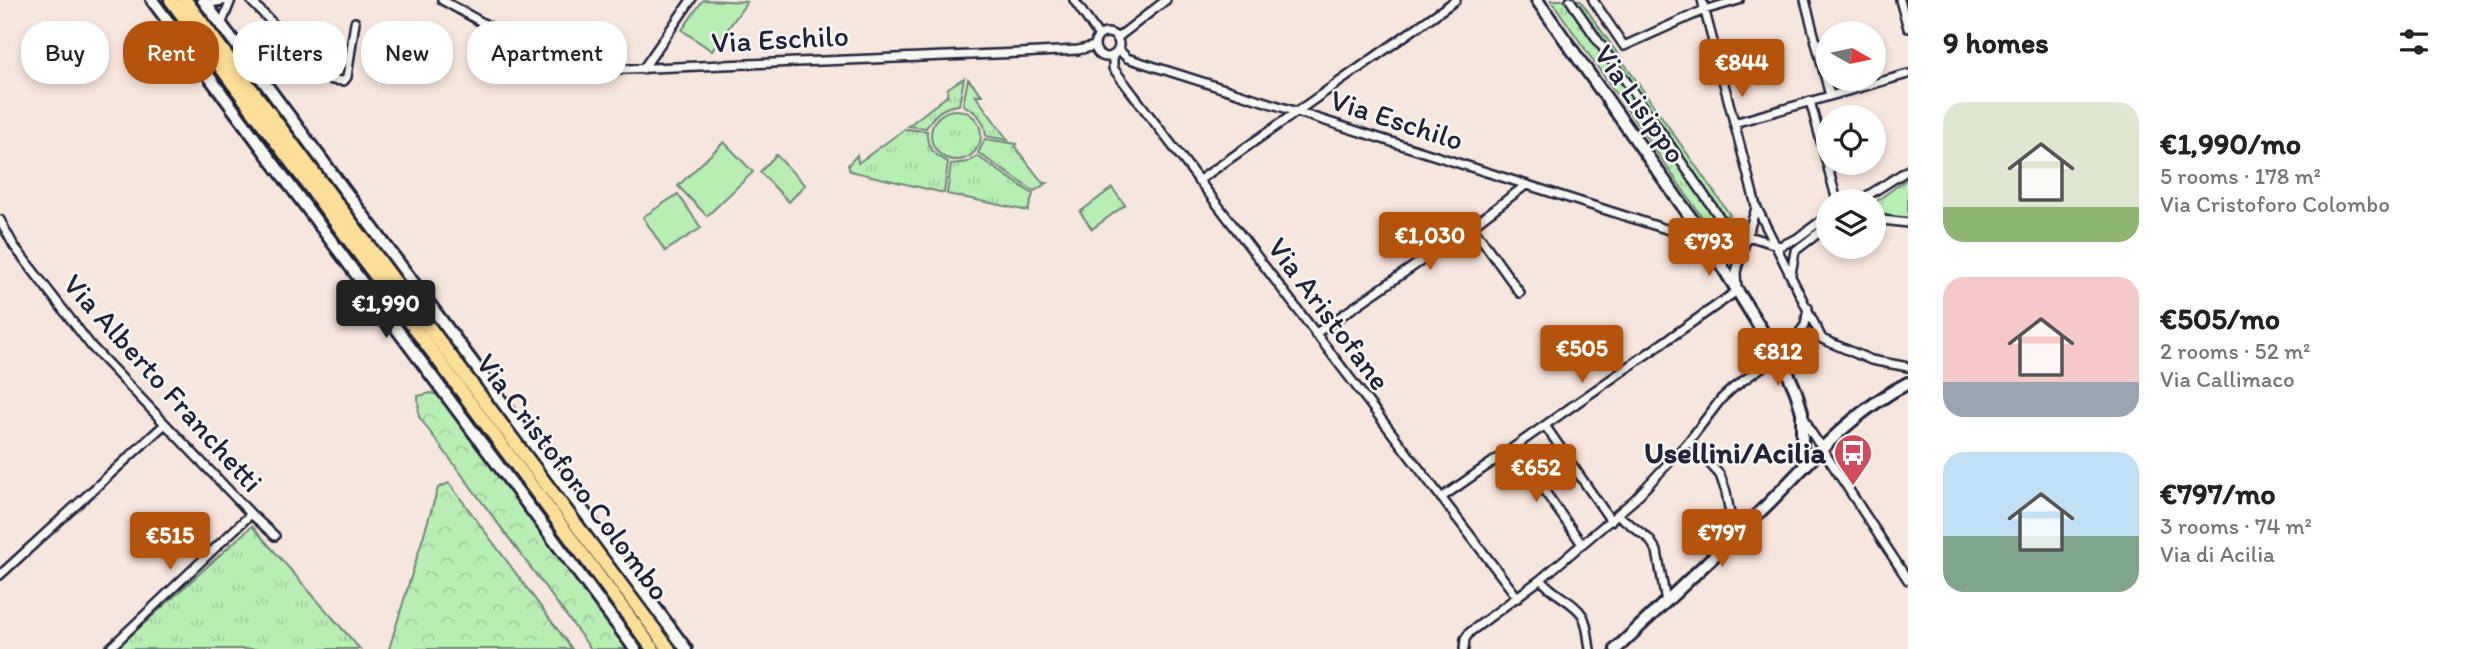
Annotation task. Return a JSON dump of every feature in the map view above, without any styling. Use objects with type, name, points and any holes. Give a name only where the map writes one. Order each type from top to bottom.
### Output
[{"type":"main road","name":"Via Cristoforo Colombo","points":[[171,0],[653,649]]},
{"type":"main road","name":"Via Cristoforo Colombo","points":[[185,0],[669,649]]},
{"type":"street","name":"Via Cristoforo Colombo","points":[[152,0],[635,649]]},
{"type":"street","points":[[205,2],[229,0],[221,25]]},
{"type":"street","name":"Via Eschilo","points":[[442,0],[568,70],[581,72],[1020,53],[1078,50],[1095,46]]},
{"type":"street","points":[[643,69],[691,0]]},
{"type":"street","points":[[1074,0],[1099,36]]},
{"type":"street","points":[[1099,36],[1095,46],[1097,51],[1103,56],[1115,52],[1116,38],[1166,0]]},
{"type":"street","points":[[1198,181],[1456,0]]},
{"type":"street","name":"Via Lisippo","points":[[1537,0],[1703,236],[1780,355],[1802,412],[1805,466]]},
{"type":"street","points":[[1570,0],[1731,234]]},
{"type":"street","points":[[1593,0],[1624,46],[1704,10],[1739,0]]},
{"type":"street","points":[[1702,0],[1756,206],[1822,340],[1871,360],[1908,367]]},
{"type":"street","points":[[1805,0],[1830,96]]},
{"type":"street","points":[[1900,0],[1908,28]]},
{"type":"street","name":"Via Cristoforo Colombo","points":[[205,2],[685,649]]},
{"type":"street","points":[[252,2],[309,63],[332,80],[344,80],[347,77],[355,22]]},
{"type":"street","points":[[1099,36],[1109,33],[1116,38]]},
{"type":"street","name":"Via Eschilo","points":[[1115,52],[1666,229]]},
{"type":"street","name":"Via Aristofane","points":[[1115,52],[1113,68],[1518,598]]},
{"type":"street","points":[[1734,123],[1908,74]]},
{"type":"street","points":[[1810,101],[1834,189]]},
{"type":"street","points":[[1879,189],[1908,170]]},
{"type":"street","points":[[1315,334],[1472,226],[1525,185]]},
{"type":"street","points":[[1441,498],[1737,292],[1736,272],[1756,206]]},
{"type":"street","name":"Via Alberto Franchetti","points":[[0,220],[21,256],[92,347],[275,536]]},
{"type":"street","points":[[1886,220],[1908,223]]},
{"type":"street","points":[[1666,229],[1703,236],[1748,236],[1776,246],[1786,245],[1816,224]]},
{"type":"street","points":[[1472,226],[1520,293]]},
{"type":"street","points":[[1666,229],[1711,248],[1717,235]]},
{"type":"street","points":[[1791,275],[1796,251],[1816,235]]},
{"type":"street","points":[[1464,647],[1470,632],[1518,598],[1615,518],[1689,441],[1721,399],[1780,355],[1805,325],[1808,308]]},
{"type":"street","points":[[1764,334],[1783,342],[1794,339]]},
{"type":"street","points":[[1616,649],[1867,408],[1908,383]]},
{"type":"street","points":[[1802,412],[1811,432],[1908,580]]},
{"type":"street","points":[[0,575],[165,424]]},
{"type":"street","points":[[1546,427],[1615,518],[1649,539],[1657,551],[1665,602]]},
{"type":"street","points":[[1689,441],[1720,475],[1734,536]]},
{"type":"street","points":[[1514,448],[1582,544]]},
{"type":"street","points":[[109,649],[251,514]]},
{"type":"street","points":[[1541,579],[1554,594],[1582,616],[1590,649]]},
{"type":"green space","points":[[703,0],[747,2],[712,51],[682,30]]},
{"type":"green space","points":[[1551,0],[1580,0],[1730,215],[1706,223]]},
{"type":"green space","points":[[964,78],[959,105],[939,112],[926,128],[908,126],[947,96],[948,88]]},
{"type":"green space","points":[[968,79],[982,95],[975,95],[1008,140],[986,136],[979,117],[963,105]]},
{"type":"green space","points":[[956,110],[974,117],[981,135],[974,153],[956,160],[938,153],[931,135],[938,117]]},
{"type":"green space","points":[[905,129],[927,131],[932,150],[948,162],[944,193],[850,171],[848,165],[857,155],[858,163]]},
{"type":"green space","points":[[985,139],[1017,144],[1015,147],[1043,183],[1047,183],[1034,191],[978,153]]},
{"type":"green space","points":[[724,142],[753,172],[707,216],[678,186]]},
{"type":"green space","points":[[776,155],[805,185],[789,202],[760,172]]},
{"type":"green space","points":[[977,156],[1033,194],[1028,211],[947,194],[951,164],[968,162]]},
{"type":"green space","points":[[1908,178],[1908,218],[1886,215],[1886,194]]},
{"type":"green space","points":[[1112,188],[1125,205],[1092,229],[1080,212]]},
{"type":"green space","points":[[678,194],[701,228],[665,251],[643,217]]},
{"type":"green space","points":[[431,393],[442,396],[629,649],[591,649],[419,417],[418,396]]},
{"type":"green space","points":[[449,483],[572,649],[389,649],[438,488]]},
{"type":"green space","points":[[252,526],[360,649],[116,649]]},
{"type":"place","name":"Usellini/Acilia","points":[[1853,487]]}]
